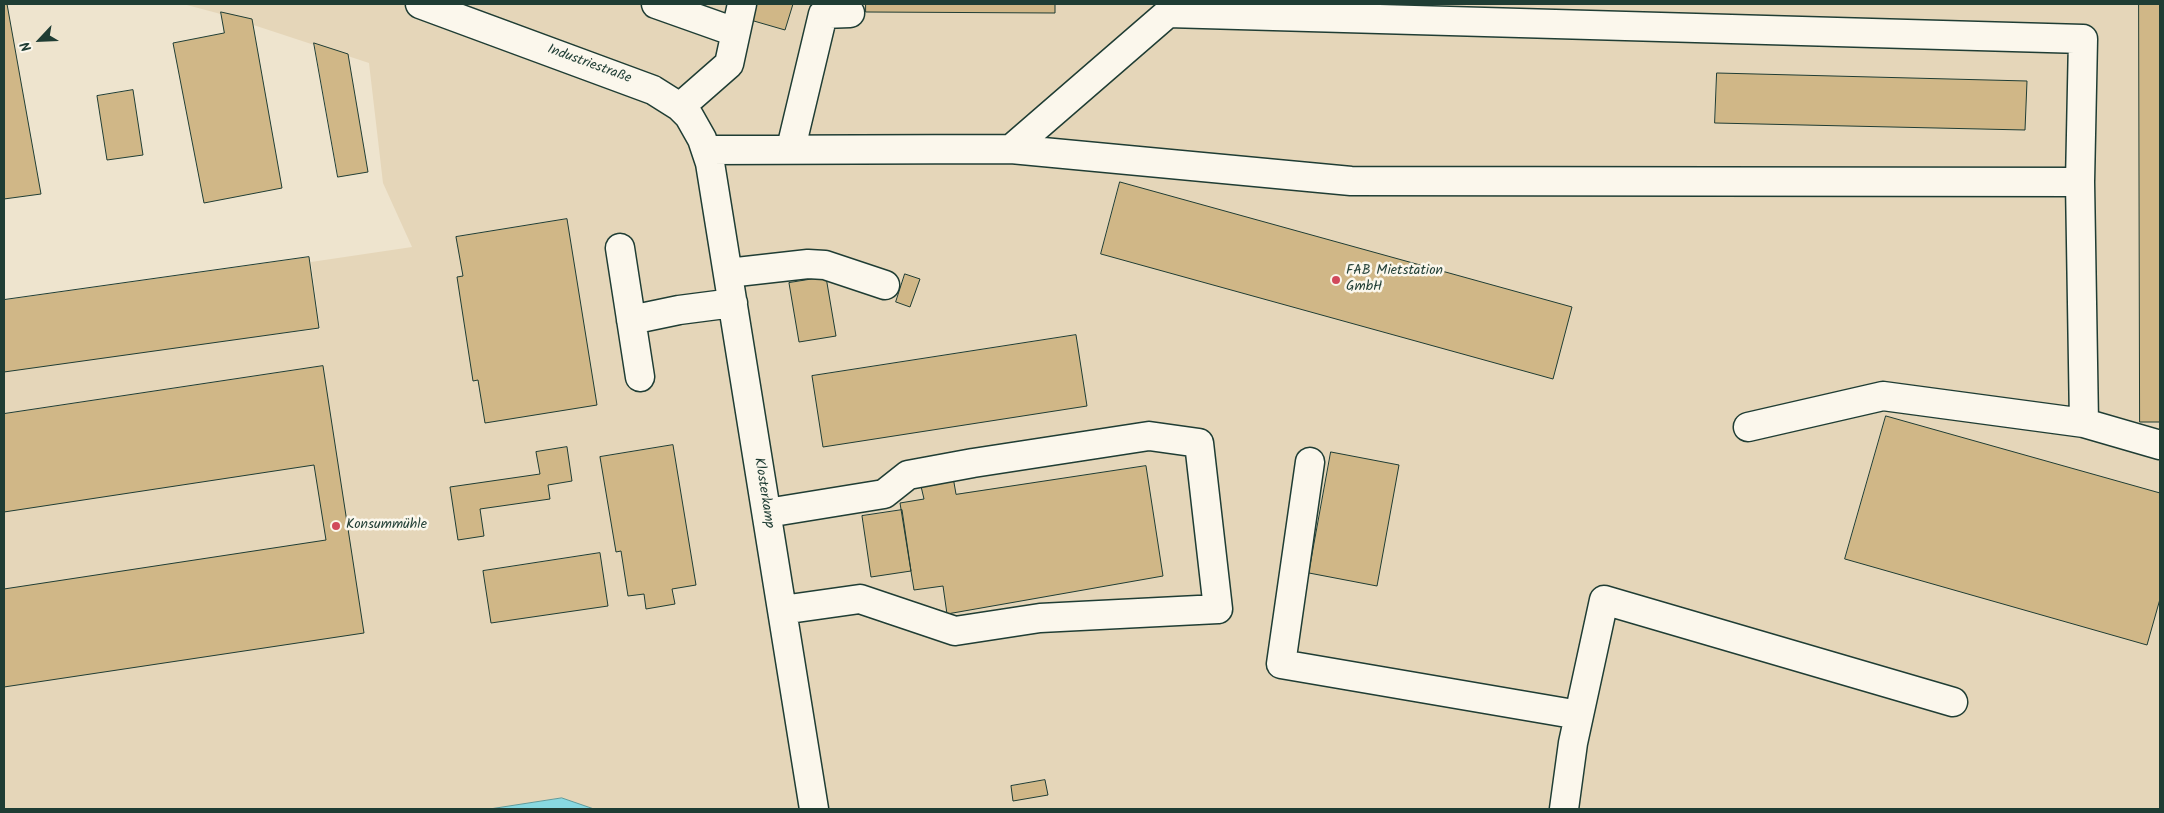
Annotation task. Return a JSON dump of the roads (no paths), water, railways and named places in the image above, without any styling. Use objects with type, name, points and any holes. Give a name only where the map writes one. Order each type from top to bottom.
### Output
[{"type":"street","name":"Industriestraße","points":[[420,4],[653,90],[680,107],[696,127],[706,150],[712,176]]},
{"type":"street","points":[[656,4],[736,32]]},
{"type":"street","points":[[680,107],[729,64],[742,4]]},
{"type":"street","points":[[791,148],[823,14],[850,13]]},
{"type":"street","points":[[1011,149],[1168,13],[1488,13],[2083,39],[2080,182],[2084,423]]},
{"type":"street","points":[[706,150],[791,148],[1011,149],[1351,182],[2080,182]]},
{"type":"street","name":"Klosterkamp","points":[[712,176],[814,809]]},
{"type":"street","points":[[620,248],[640,377]]},
{"type":"street","points":[[728,272],[808,264],[826,265],[885,285]]},
{"type":"street","points":[[631,320],[679,310],[733,303]]},
{"type":"street","points":[[1748,427],[1883,396],[2084,423],[2160,445]]},
{"type":"street","points":[[767,513],[884,494],[908,475],[973,463],[1149,436],[1199,443],[1218,609],[1040,618],[955,631],[860,600],[782,610]]},
{"type":"street","points":[[1310,462],[1281,664],[1579,715]]},
{"type":"street","points":[[1564,809],[1573,743],[1604,600],[1953,702]]},
{"type":"water","points":[[562,798],[594,809],[490,809]]},
{"type":"place","name":"FAB Mietstation GmbH","points":[[1336,280]]},
{"type":"place","name":"Konsummühle","points":[[336,526]]}]
